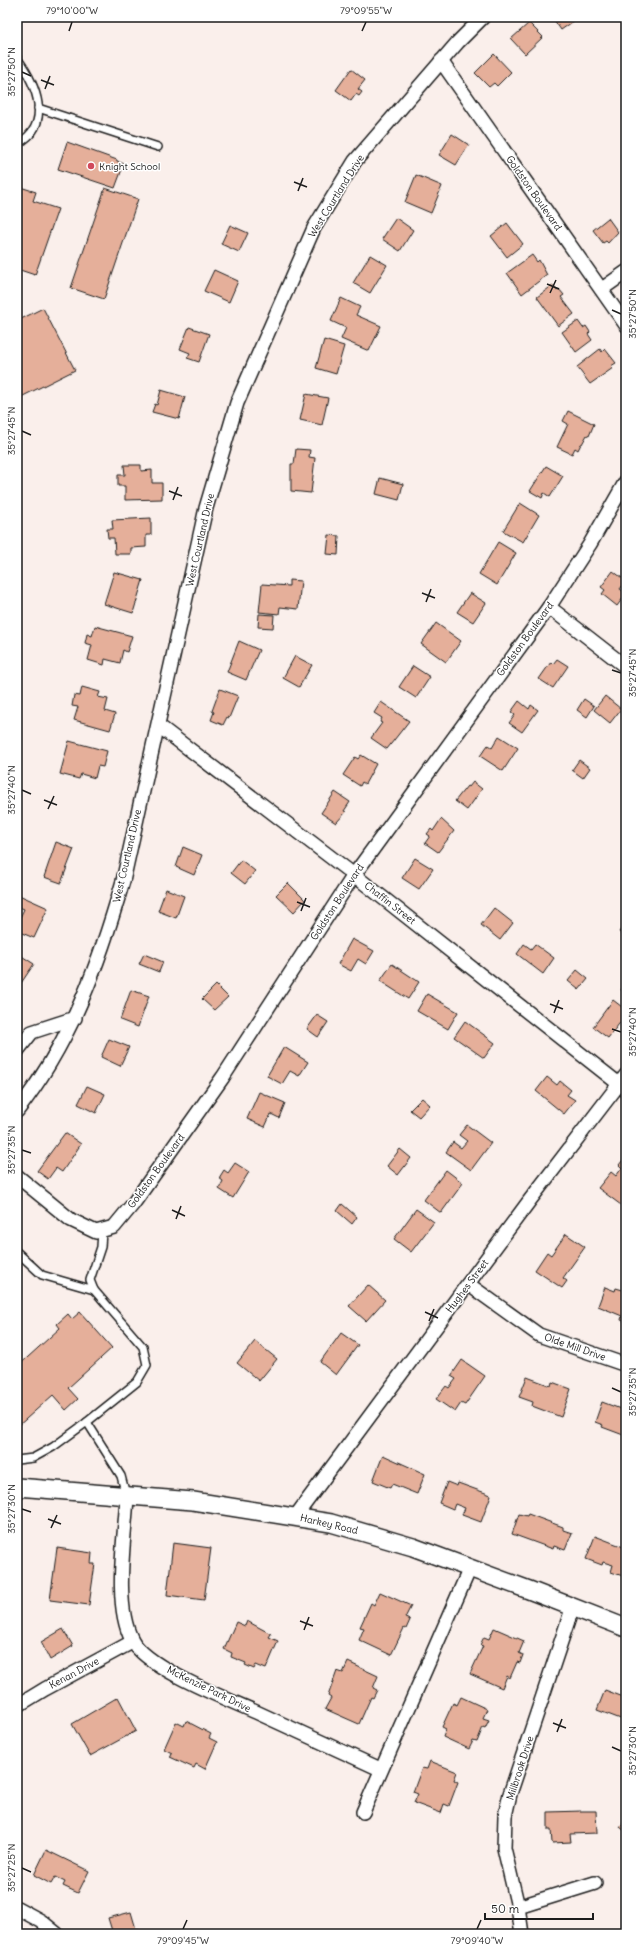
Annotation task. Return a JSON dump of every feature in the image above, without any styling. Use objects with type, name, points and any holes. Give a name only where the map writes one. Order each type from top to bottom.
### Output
[{"type":"street","name":"West Courtland Drive","points":[[17,1111],[34,1089],[75,1018],[106,937],[123,881],[159,726],[206,508],[237,403],[314,228],[355,162],[441,61],[482,17]]},
{"type":"street","name":"Goldston Boulevard","points":[[441,61],[602,288],[626,325]]},
{"type":"street","points":[[602,288],[626,272]]},
{"type":"street","name":"Goldston Boulevard","points":[[102,1231],[114,1227],[133,1204],[223,1077],[354,875],[549,607],[590,544],[626,481]]},
{"type":"street","points":[[549,607],[626,667]]},
{"type":"street","name":"Chaffin Street","points":[[159,726],[623,1080]]},
{"type":"street","points":[[17,1052],[32,1032],[75,1018]]},
{"type":"street","name":"Hughes Street","points":[[295,1517],[468,1284],[623,1080]]},
{"type":"street","points":[[17,1176],[71,1220],[96,1232],[102,1231]]},
{"type":"street","name":"Olde Mill Drive","points":[[468,1284],[539,1335],[626,1365]]},
{"type":"street","name":"Harkey Road","points":[[17,1487],[127,1497],[193,1501],[331,1523],[371,1534],[470,1568],[573,1606],[626,1628]]},
{"type":"street","name":"McKenzie Park Drive","points":[[127,1497],[122,1596],[125,1619],[132,1642],[144,1654],[178,1676],[380,1769]]},
{"type":"street","points":[[363,1812],[380,1769],[470,1568]]},
{"type":"street","name":"Millbrook Drive","points":[[522,1934],[518,1907],[504,1848],[505,1816],[510,1794],[573,1606]]},
{"type":"street","name":"Kenan Drive","points":[[17,1706],[44,1689],[132,1642]]},
{"type":"street","points":[[518,1907],[595,1883]]},
{"type":"street","points":[[17,1908],[41,1921],[57,1934]]},
{"type":"lane","points":[[17,58],[34,85],[39,113],[35,127],[27,139],[17,144]]},
{"type":"lane","points":[[38,108],[158,147]]},
{"type":"lane","points":[[17,1460],[33,1458],[54,1447],[137,1382],[147,1365],[143,1347],[94,1290],[90,1280],[101,1247],[102,1231]]},
{"type":"lane","points":[[17,1252],[42,1275],[94,1290]]},
{"type":"lane","points":[[86,1422],[121,1476],[127,1497]]},
{"type":"building","points":[[552,17],[577,17],[578,18],[561,30]]},
{"type":"building","points":[[529,23],[543,37],[525,54],[511,39]]},
{"type":"building","points":[[494,54],[511,72],[497,86],[494,83],[489,87],[475,73]]},
{"type":"building","points":[[351,69],[365,80],[358,89],[362,92],[359,96],[356,94],[351,101],[336,90]]},
{"type":"building","points":[[452,134],[469,145],[456,165],[439,155]]},
{"type":"building","name":"Knight School","points":[[67,142],[117,160],[124,164],[115,188],[58,169]]},
{"type":"building","points":[[416,175],[442,186],[431,213],[405,202]]},
{"type":"building","points":[[17,186],[36,192],[33,201],[58,209],[35,275],[17,269]]},
{"type":"building","points":[[105,188],[138,199],[104,299],[71,288]]},
{"type":"building","points":[[396,218],[413,230],[400,251],[382,239]]},
{"type":"building","points":[[608,218],[618,232],[608,243],[606,241],[603,243],[593,230]]},
{"type":"building","points":[[507,223],[523,244],[507,257],[491,236]]},
{"type":"building","points":[[230,225],[248,233],[239,252],[221,244]]},
{"type":"building","points":[[370,255],[387,265],[370,293],[353,283]]},
{"type":"building","points":[[532,255],[537,262],[539,260],[547,275],[522,294],[507,273]]},
{"type":"building","points":[[214,270],[238,281],[229,302],[204,291]]},
{"type":"building","points":[[553,285],[557,291],[559,289],[564,295],[561,297],[574,314],[558,326],[537,297]]},
{"type":"building","points":[[341,298],[360,307],[356,315],[381,326],[369,351],[341,339],[346,328],[331,321]]},
{"type":"building","points":[[43,308],[75,370],[17,399],[17,321]]},
{"type":"building","points":[[578,321],[583,328],[586,326],[590,332],[588,334],[592,340],[576,352],[562,332]]},
{"type":"building","points":[[189,327],[209,334],[199,362],[187,358],[190,353],[180,349]]},
{"type":"building","points":[[324,340],[344,346],[336,374],[316,368]]},
{"type":"building","points":[[600,349],[602,352],[605,349],[616,363],[611,366],[613,368],[590,384],[577,367]]},
{"type":"building","points":[[161,390],[185,397],[179,419],[152,412],[155,404],[157,405]]},
{"type":"building","points":[[306,394],[328,398],[322,425],[300,420]]},
{"type":"building","points":[[568,411],[594,424],[589,436],[587,435],[578,450],[575,448],[572,454],[557,447],[568,424],[563,421]]},
{"type":"building","points":[[296,449],[310,450],[309,457],[315,458],[311,493],[291,491],[291,464],[294,464]]},
{"type":"building","points":[[124,465],[141,465],[141,471],[152,470],[152,483],[162,483],[162,499],[125,500],[125,486],[118,486],[118,475],[125,475]]},
{"type":"building","points":[[546,466],[563,476],[550,497],[544,493],[542,498],[530,491]]},
{"type":"building","points":[[380,478],[403,484],[399,500],[376,494]]},
{"type":"building","points":[[520,503],[539,515],[523,542],[503,531]]},
{"type":"building","points":[[151,518],[151,535],[146,535],[146,547],[131,548],[131,554],[115,554],[114,538],[108,538],[107,529],[113,529],[112,520]]},
{"type":"building","points":[[329,535],[339,536],[338,555],[327,554]]},
{"type":"building","points":[[498,542],[516,553],[497,585],[479,574]]},
{"type":"building","points":[[613,571],[626,581],[620,589],[626,594],[617,606],[602,594],[605,590],[601,587]]},
{"type":"building","points":[[114,572],[143,580],[133,613],[104,604]]},
{"type":"building","points":[[289,580],[301,581],[298,609],[280,607],[279,614],[259,612],[262,584],[289,586]]},
{"type":"building","points":[[470,593],[486,603],[473,622],[457,612]]},
{"type":"building","points":[[259,614],[274,615],[273,628],[258,627]]},
{"type":"building","points":[[436,623],[461,641],[446,662],[421,644]]},
{"type":"building","points":[[95,626],[132,636],[127,652],[123,650],[120,663],[105,659],[104,665],[88,660],[92,645],[85,643],[87,634],[92,636]]},
{"type":"building","points":[[239,641],[259,650],[246,680],[227,672]]},
{"type":"building","points":[[295,656],[312,665],[299,687],[283,678]]},
{"type":"building","points":[[557,659],[568,666],[553,688],[539,679],[551,662],[553,664]]},
{"type":"building","points":[[413,666],[430,677],[416,698],[399,687]]},
{"type":"building","points":[[82,687],[100,692],[98,697],[108,699],[105,711],[115,714],[110,730],[74,720],[78,707],[72,706],[74,695],[80,696]]},
{"type":"building","points":[[220,689],[238,696],[229,718],[227,717],[223,725],[211,720],[214,712],[212,711]]},
{"type":"building","points":[[605,696],[621,709],[610,723],[594,710]]},
{"type":"building","points":[[584,699],[594,706],[587,717],[577,710]]},
{"type":"building","points":[[519,701],[529,709],[531,705],[538,710],[522,732],[509,723],[515,715],[511,712]]},
{"type":"building","points":[[381,702],[409,721],[387,749],[371,738],[382,723],[380,722],[382,718],[374,713]]},
{"type":"building","points":[[499,736],[518,748],[503,771],[480,756],[488,745],[492,748]]},
{"type":"building","points":[[69,741],[107,751],[103,767],[98,766],[95,778],[81,774],[79,779],[60,774]]},
{"type":"building","points":[[361,755],[376,764],[365,784],[362,782],[360,786],[343,775],[355,757],[358,759]]},
{"type":"building","points":[[579,760],[590,768],[583,778],[572,770]]},
{"type":"building","points":[[473,782],[482,789],[467,810],[455,801],[467,786],[469,787]]},
{"type":"building","points":[[335,792],[350,802],[344,811],[346,812],[336,823],[321,813]]},
{"type":"building","points":[[441,819],[454,831],[438,852],[425,843],[430,836],[427,834],[431,829],[433,831]]},
{"type":"building","points":[[56,842],[74,849],[61,883],[44,877]]},
{"type":"building","points":[[183,847],[202,855],[194,875],[176,867]]},
{"type":"building","points":[[415,858],[433,869],[419,889],[402,878]]},
{"type":"building","points":[[241,860],[255,871],[245,884],[231,873]]},
{"type":"building","points":[[288,883],[305,900],[294,912],[276,895]]},
{"type":"building","points":[[166,889],[184,896],[176,918],[158,911]]},
{"type":"building","points":[[19,895],[48,908],[34,938],[17,931],[17,924],[24,909],[17,906]]},
{"type":"building","points":[[494,908],[513,923],[500,940],[481,925]]},
{"type":"building","points":[[626,923],[626,938],[619,932]]},
{"type":"building","points":[[352,939],[374,951],[366,964],[358,959],[351,971],[338,964]]},
{"type":"building","points":[[524,944],[531,949],[535,944],[554,958],[543,974],[517,954]]},
{"type":"building","points":[[17,953],[34,964],[17,989]]},
{"type":"building","points":[[144,954],[163,962],[159,972],[139,964]]},
{"type":"building","points":[[392,964],[419,982],[408,999],[380,981]]},
{"type":"building","points":[[577,970],[588,979],[579,990],[568,981]]},
{"type":"building","points":[[626,983],[626,994],[621,990]]},
{"type":"building","points":[[216,985],[228,997],[214,1010],[202,999]]},
{"type":"building","points":[[131,990],[149,996],[138,1027],[120,1020]]},
{"type":"building","points":[[427,994],[458,1012],[448,1029],[417,1011]]},
{"type":"building","points":[[613,1000],[626,1010],[626,1015],[608,1038],[593,1027]]},
{"type":"building","points":[[317,1015],[328,1022],[318,1037],[307,1029]]},
{"type":"building","points":[[465,1021],[495,1043],[484,1058],[454,1037]]},
{"type":"building","points":[[109,1039],[129,1047],[120,1066],[101,1057]]},
{"type":"building","points":[[284,1047],[308,1062],[299,1076],[290,1071],[282,1084],[267,1076]]},
{"type":"building","points":[[547,1077],[557,1085],[560,1081],[571,1090],[567,1095],[575,1100],[564,1114],[536,1091]]},
{"type":"building","points":[[87,1086],[105,1094],[96,1113],[78,1104]]},
{"type":"building","points":[[259,1092],[285,1103],[279,1118],[271,1114],[265,1127],[247,1119]]},
{"type":"building","points":[[422,1098],[430,1105],[419,1117],[410,1110]]},
{"type":"building","points":[[467,1125],[491,1143],[471,1170],[446,1152],[453,1142],[461,1148],[467,1141],[459,1135]]},
{"type":"building","points":[[65,1133],[81,1144],[62,1172],[56,1168],[48,1179],[37,1171]]},
{"type":"building","points":[[400,1149],[411,1158],[398,1175],[387,1166]]},
{"type":"building","points":[[626,1156],[626,1198],[621,1205],[598,1188],[611,1172],[616,1176],[622,1168],[619,1165]]},
{"type":"building","points":[[235,1163],[249,1172],[233,1198],[219,1189],[223,1181],[219,1178],[224,1170],[228,1173]]},
{"type":"building","points":[[446,1170],[463,1183],[441,1213],[424,1200]]},
{"type":"building","points":[[342,1204],[357,1217],[352,1224],[337,1211]]},
{"type":"building","points":[[416,1209],[434,1222],[411,1252],[394,1239]]},
{"type":"building","points":[[566,1234],[585,1247],[563,1278],[567,1281],[562,1288],[535,1270],[547,1252],[551,1255]]},
{"type":"building","points":[[368,1285],[385,1300],[366,1321],[349,1306]]},
{"type":"building","points":[[605,1287],[615,1291],[616,1288],[626,1291],[626,1322],[621,1320],[622,1316],[598,1306]]},
{"type":"building","points":[[80,1312],[112,1348],[68,1388],[78,1399],[66,1410],[53,1395],[17,1427],[17,1367],[60,1328],[57,1324],[68,1314],[72,1319]]},
{"type":"building","points":[[341,1333],[358,1345],[336,1375],[320,1362]]},
{"type":"building","points":[[255,1341],[277,1359],[259,1381],[237,1363]]},
{"type":"building","points":[[462,1360],[485,1376],[465,1405],[461,1403],[455,1412],[436,1399],[446,1386],[449,1388],[456,1379],[451,1376]]},
{"type":"building","points":[[527,1377],[551,1386],[552,1382],[571,1389],[561,1417],[532,1406],[533,1402],[519,1397]]},
{"type":"building","points":[[602,1402],[626,1411],[626,1436],[602,1427],[603,1425],[595,1422]]},
{"type":"building","points":[[383,1455],[425,1474],[417,1494],[392,1484],[390,1488],[373,1481]]},
{"type":"building","points":[[447,1482],[457,1486],[458,1483],[491,1495],[481,1522],[462,1515],[465,1508],[455,1504],[453,1509],[439,1503]]},
{"type":"building","points":[[519,1514],[527,1516],[528,1514],[563,1527],[563,1530],[572,1533],[565,1550],[554,1546],[553,1549],[512,1534]]},
{"type":"building","points":[[595,1536],[626,1548],[626,1577],[611,1572],[613,1565],[603,1562],[602,1565],[586,1559]]},
{"type":"building","points":[[173,1543],[211,1548],[204,1600],[167,1595]]},
{"type":"building","points":[[57,1548],[92,1553],[91,1564],[95,1564],[89,1605],[50,1600]]},
{"type":"building","points":[[380,1592],[411,1606],[405,1618],[410,1620],[406,1629],[404,1628],[391,1655],[359,1640],[364,1628],[360,1627],[371,1603],[374,1605]]},
{"type":"building","points":[[247,1621],[271,1634],[269,1637],[278,1641],[266,1669],[256,1665],[254,1669],[245,1665],[246,1663],[231,1657],[232,1653],[224,1649],[236,1622],[245,1626]]},
{"type":"building","points":[[494,1628],[524,1641],[519,1653],[523,1655],[520,1663],[517,1662],[510,1678],[507,1676],[502,1688],[470,1674],[483,1646],[480,1645],[484,1637],[489,1639]]},
{"type":"building","points":[[63,1629],[73,1646],[50,1660],[41,1642]]},
{"type":"building","points":[[348,1662],[378,1676],[373,1688],[377,1690],[373,1698],[371,1697],[359,1724],[325,1709],[331,1698],[328,1696],[337,1671],[343,1673]]},
{"type":"building","points":[[605,1690],[626,1698],[626,1721],[597,1710]]},
{"type":"building","points":[[118,1697],[136,1731],[90,1756],[72,1724]]},
{"type":"building","points":[[461,1697],[487,1709],[483,1718],[489,1720],[485,1728],[483,1727],[477,1742],[473,1741],[469,1749],[443,1737],[446,1729],[442,1727],[453,1703],[457,1705]]},
{"type":"building","points":[[186,1721],[211,1734],[209,1738],[217,1742],[205,1769],[196,1764],[194,1768],[170,1757],[172,1753],[164,1749],[176,1722],[184,1726]]},
{"type":"building","points":[[430,1761],[457,1772],[454,1780],[458,1782],[449,1806],[444,1804],[441,1813],[414,1803],[418,1794],[413,1792],[422,1768],[427,1769]]},
{"type":"building","points":[[596,1811],[597,1833],[570,1834],[571,1842],[552,1843],[551,1830],[548,1830],[548,1812]]},
{"type":"building","points":[[626,1819],[626,1832],[620,1827]]},
{"type":"building","points":[[46,1850],[89,1871],[78,1893],[63,1886],[65,1882],[55,1877],[51,1884],[34,1875]]},
{"type":"building","points":[[131,1912],[139,1934],[113,1934],[108,1918]]},
{"type":"place","name":"Knight School","points":[[91,166]]}]
